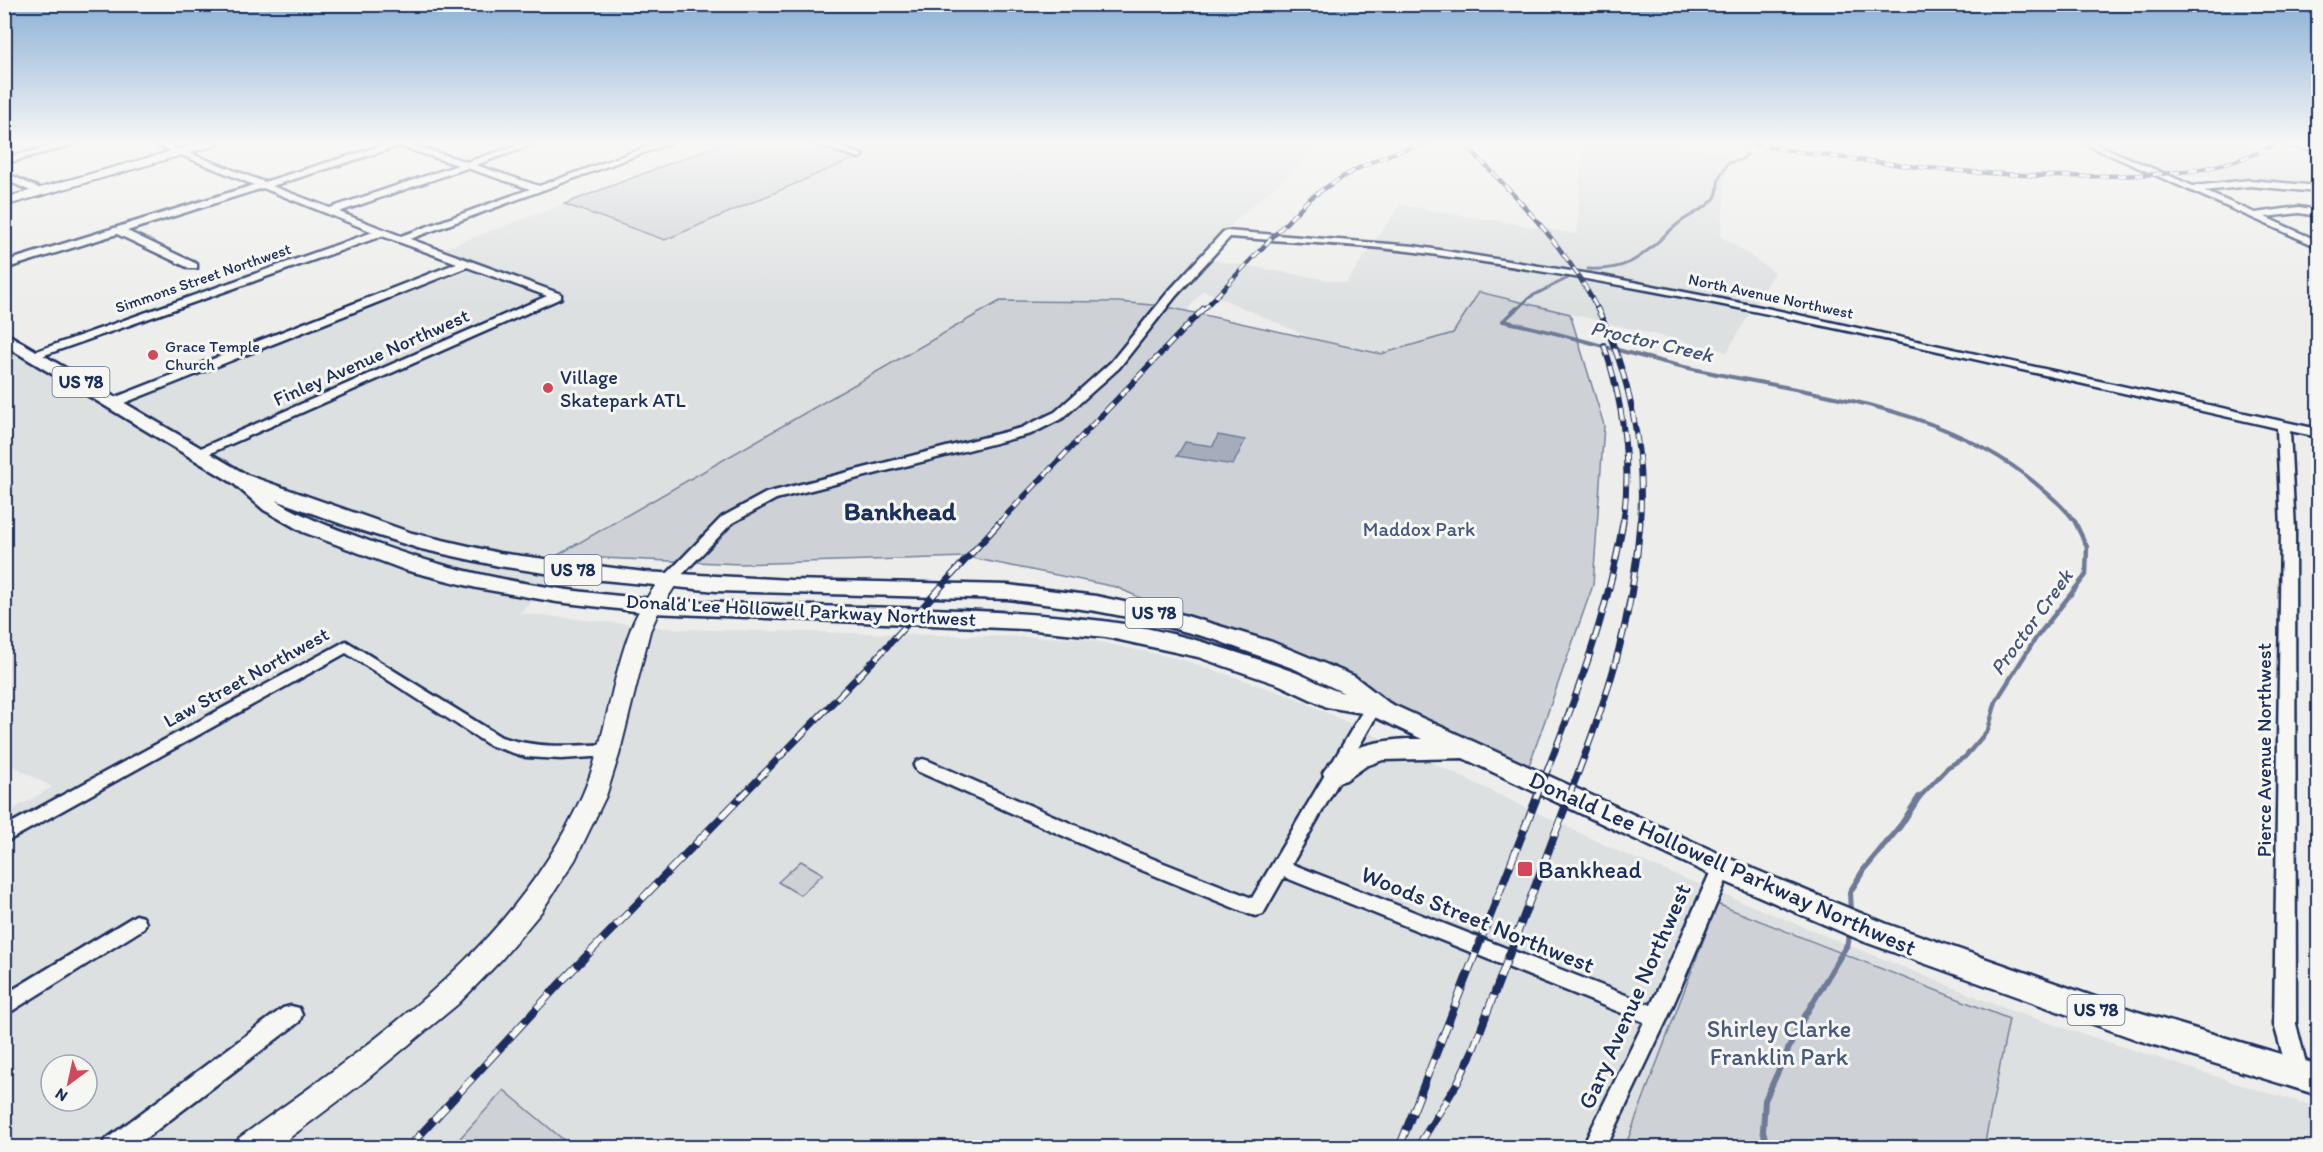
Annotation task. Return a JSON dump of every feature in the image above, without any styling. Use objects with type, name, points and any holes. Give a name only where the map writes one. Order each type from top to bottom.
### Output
[{"type":"main road","points":[[4,202],[23,197]]},
{"type":"main road","name":"Donald Lee Hollowell Parkway Northwest","points":[[4,337],[199,453],[240,479],[271,506],[311,527],[350,543],[438,572],[500,585],[652,606],[1025,621],[1106,629],[1203,650],[1289,680],[1336,701],[1374,706]]},
{"type":"main road","name":"Donald Lee Hollowell Parkway Northwest","points":[[240,479],[384,532],[431,545],[525,563],[669,580],[1008,592],[1084,600],[1150,612],[1216,630],[1348,684],[1374,706],[1722,867],[1876,933],[2138,1026],[2308,1077]]},
{"type":"main road","points":[[250,1148],[346,1079],[436,1008],[471,975],[521,919],[565,856],[579,831],[609,750],[640,630],[669,580]]},
{"type":"main road","points":[[1336,772],[1360,757],[1382,751],[1409,748],[1469,750]]},
{"type":"street","points":[[4,266],[229,197]]},
{"type":"street","points":[[291,197],[466,263]]},
{"type":"street","points":[[329,212],[374,197]]},
{"type":"street","points":[[401,240],[518,197]]},
{"type":"street","points":[[2210,197],[2319,244]]},
{"type":"street","points":[[2253,216],[2299,210],[2319,213]]},
{"type":"street","points":[[119,231],[193,266]]},
{"type":"street","name":"Simmons Street Northwest","points":[[35,355],[383,232]]},
{"type":"street","name":"North Avenue Northwest","points":[[669,580],[727,520],[771,496],[1026,431],[1059,415],[1115,365],[1172,294],[1227,234],[1351,243],[1477,257],[1766,311],[2319,433]]},
{"type":"street","points":[[115,402],[466,263]]},
{"type":"street","name":"Finley Avenue Northwest","points":[[199,453],[558,297],[466,263]]},
{"type":"street","name":"Pierce Avenue Northwest","points":[[2283,425],[2288,530],[2285,1024],[2308,1077]]},
{"type":"street","name":"Law Street Northwest","points":[[4,836],[346,646],[495,741],[526,751],[561,753],[609,750]]},
{"type":"street","points":[[923,766],[1129,857],[1256,908],[1374,706]]},
{"type":"street","name":"Woods Street Northwest","points":[[1280,867],[1657,1017]]},
{"type":"street","name":"Gary Avenue Northwest","points":[[1594,1148],[1657,1017],[1722,867]]},
{"type":"street","points":[[4,1007],[136,923]]},
{"type":"street","points":[[113,1148],[291,1015]]},
{"type":"shaded area","points":[[765,197],[1263,197],[1224,231],[1202,258],[1346,283],[1400,205],[1577,234],[1579,197],[1724,197],[1721,236],[1774,272],[1727,352],[1480,292],[1453,333],[1381,354],[1315,340],[1203,290],[1181,318],[624,525],[519,613],[677,629],[1081,638],[1181,659],[1294,697],[1622,853],[2009,1010],[2318,1107],[2318,1147],[5,1147],[4,815],[52,787],[5,762],[5,349],[110,410],[475,264],[439,250],[564,204],[666,240]]},
{"type":"green space","points":[[583,197],[765,197],[665,240],[564,204]]},
{"type":"green space","name":"Maddox Park","points":[[1479,292],[1570,314],[1604,425],[1593,585],[1527,771],[1116,587],[967,557],[740,564],[556,556],[1000,301],[1118,302],[1163,306],[1381,354],[1453,333]]},
{"type":"green space","points":[[801,861],[823,874],[800,895],[778,882]]},
{"type":"green space","name":"Shirley Clarke Franklin Park","points":[[1717,904],[2009,1019],[1984,1147],[1625,1147]]},
{"type":"green space","points":[[504,1090],[572,1147],[452,1147]]},
{"type":"water","points":[[1218,435],[1245,440],[1233,465],[1177,456],[1185,442],[1213,446]]},
{"type":"waterway","name":"Proctor Creek","points":[[1588,269],[1618,267],[1629,263],[1679,223],[1709,204],[1715,197]]},
{"type":"waterway","name":"Proctor Creek","points":[[1516,310],[1530,297],[1568,278]]},
{"type":"waterway","name":"Proctor Creek","points":[[1517,308],[1503,321],[1669,363],[1830,396],[1920,420],[1963,438],[2004,460],[2051,496],[2076,523]]},
{"type":"waterway","name":"Proctor Creek","points":[[1918,799],[1948,767],[1965,757],[1988,730],[1996,701],[2013,674],[2036,638],[2086,575],[2087,547],[2075,522]]},
{"type":"waterway","name":"Proctor Creek","points":[[1851,913],[1850,892],[1863,871],[1901,825],[1919,797]]},
{"type":"waterway","name":"Proctor Creek","points":[[1768,1148],[1763,1131],[1765,1100],[1799,1026],[1848,943],[1849,930]]},
{"type":"railway","points":[[1203,310],[1313,197]]},
{"type":"railway","points":[[1516,197],[1571,265],[1598,310]]},
{"type":"railway","points":[[999,523],[1204,308]]},
{"type":"railway","points":[[1598,310],[1618,359],[1633,413],[1640,468],[1640,523]]},
{"type":"railway","points":[[1604,345],[1611,367],[1624,433],[1627,478],[1623,523]]},
{"type":"railway","points":[[739,799],[880,654],[1000,522]]},
{"type":"railway","points":[[1536,799],[1575,697],[1598,628],[1623,522]]},
{"type":"railway","points":[[1568,799],[1605,697],[1624,630],[1640,522]]},
{"type":"railway","points":[[408,1148],[563,980],[741,797]]},
{"type":"railway","points":[[1399,1148],[1537,797]]},
{"type":"railway","points":[[1417,1148],[1458,1082],[1473,1050],[1569,797]]},
{"type":"place","name":"Grace Temple Church","points":[[153,355]]},
{"type":"place","name":"Village Skatepark ATL","points":[[548,388]]},
{"type":"place","name":"Bankhead","points":[[1525,869]]},
{"type":"district","name":"Bankhead","points":[[900,511]]}]
